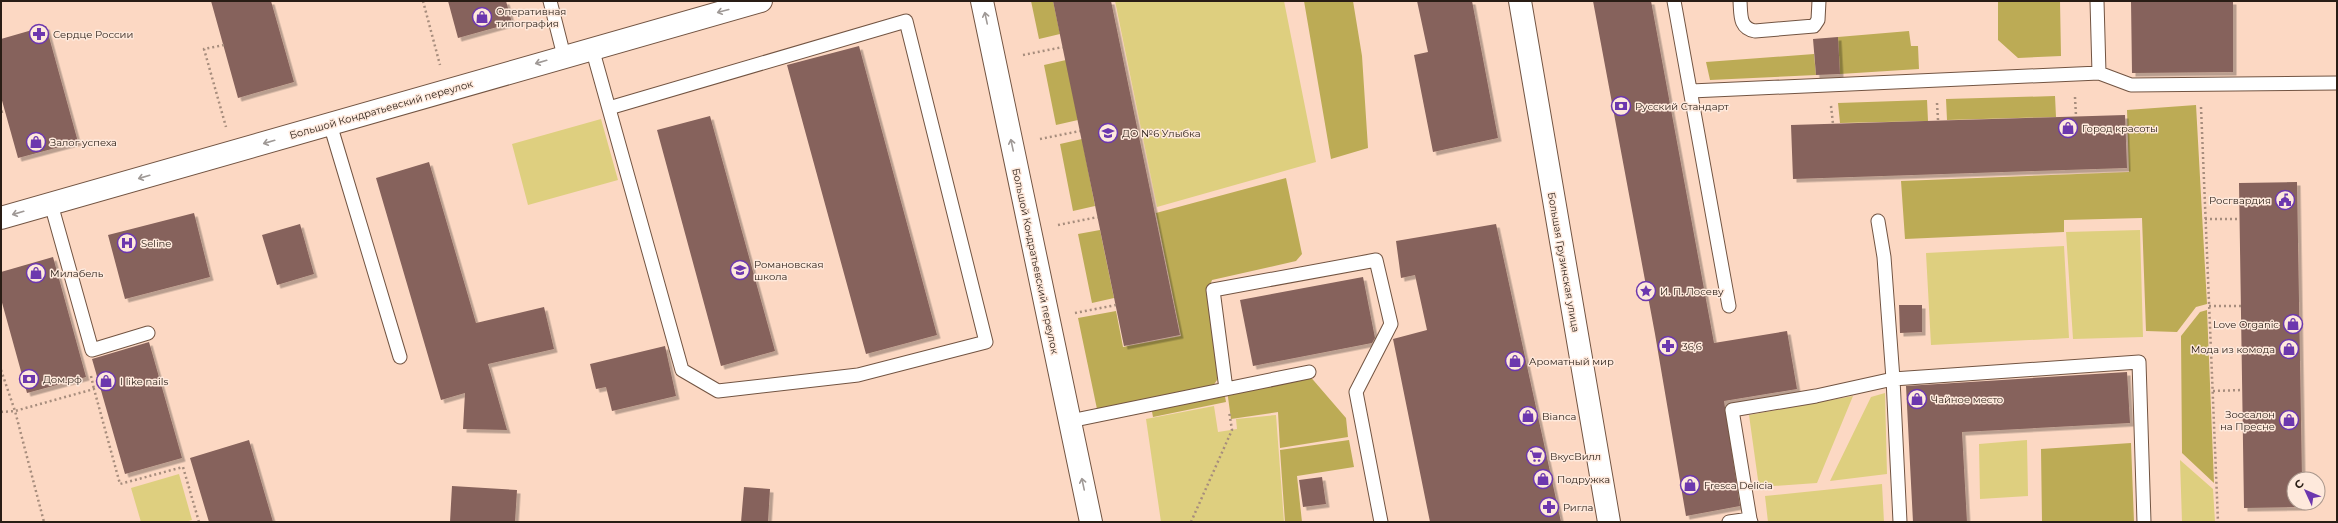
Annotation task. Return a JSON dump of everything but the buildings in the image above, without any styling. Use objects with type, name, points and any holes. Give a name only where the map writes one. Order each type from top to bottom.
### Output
[{"type":"street","name":"Большой Кондратьевский переулок","points":[[1,218],[592,48],[761,1]]},
{"type":"street","name":"Большой Кондратьевский переулок","points":[[982,1],[1091,522]]},
{"type":"street","name":"Большая Грузинская улица","points":[[1520,1],[1608,522]]},
{"type":"lane","points":[[550,1],[564,56]]},
{"type":"lane","points":[[1674,1],[1729,306]]},
{"type":"lane","points":[[1740,1],[1743,26],[1748,30],[1755,31],[1814,26],[1818,20],[1818,1]]},
{"type":"lane","points":[[2097,1],[2099,73]]},
{"type":"lane","points":[[592,48],[682,370],[718,391],[858,374],[986,342],[906,21],[609,108]]},
{"type":"lane","points":[[1691,91],[2099,73],[2131,85],[2337,83]]},
{"type":"lane","points":[[330,124],[400,357]]},
{"type":"lane","points":[[51,204],[92,350],[148,333]]},
{"type":"lane","points":[[1878,221],[1884,258],[1893,379],[1900,522]]},
{"type":"lane","points":[[1226,389],[1213,290],[1376,260],[1391,324],[1356,392],[1381,522]]},
{"type":"lane","points":[[1729,522],[1751,520],[1732,410],[1816,396],[1893,379],[2139,362],[2144,522]]},
{"type":"lane","points":[[1070,421],[1309,372]]},
{"type":"path","points":[[423,1],[440,64]]},
{"type":"path","points":[[224,45],[204,50],[233,152]]},
{"type":"path","points":[[1023,55],[1063,47]]},
{"type":"path","points":[[2200,84],[2218,522]]},
{"type":"path","points":[[1,112],[5,111]]},
{"type":"path","points":[[1040,139],[1080,131]]},
{"type":"path","points":[[1058,225],[1098,217]]},
{"type":"path","points":[[2205,219],[2239,219]]},
{"type":"path","points":[[1075,313],[1116,305]]},
{"type":"path","points":[[2209,306],[2241,306]]},
{"type":"path","points":[[1,370],[15,411],[44,522]]},
{"type":"path","points":[[91,376],[120,484],[183,467],[199,522]]},
{"type":"path","points":[[1,412],[15,411],[94,388]]},
{"type":"path","points":[[2213,391],[2242,390]]},
{"type":"path","points":[[1191,522],[1232,430]]},
{"type":"shaded area","points":[[1031,1],[1053,1],[1060,34],[1039,39]]},
{"type":"shaded area","points":[[1115,1],[1284,1],[1316,162],[1157,207]]},
{"type":"shaded area","points":[[1304,1],[1353,1],[1362,56],[1368,148],[1331,159]]},
{"type":"shaded area","points":[[1998,1],[2060,1],[2061,56],[2018,58],[1998,40]]},
{"type":"shaded area","points":[[1909,31],[1911,46],[1918,46],[1919,69],[1840,74],[1838,37]]},
{"type":"shaded area","points":[[1814,54],[1816,75],[1710,80],[1706,62]]},
{"type":"shaded area","points":[[1066,60],[1078,120],[1056,125],[1044,65]]},
{"type":"shaded area","points":[[2055,96],[2056,117],[1947,120],[1946,99]]},
{"type":"shaded area","points":[[1927,100],[1928,121],[1840,123],[1838,103]]},
{"type":"shaded area","points":[[2196,105],[2207,304],[2196,307],[2177,332],[2146,331],[2142,218],[2064,220],[2064,232],[1905,239],[1901,181],[2129,172],[2127,110]]},
{"type":"shaded area","points":[[601,119],[618,180],[528,205],[512,144]]},
{"type":"shaded area","points":[[1082,139],[1095,206],[1073,211],[1060,144]]},
{"type":"shaded area","points":[[1286,178],[1302,254],[1296,261],[1212,280],[1209,288],[1219,377],[1213,386],[1097,409],[1078,318],[1116,311],[1123,347],[1181,336],[1156,213]]},
{"type":"shaded area","points":[[1100,230],[1114,298],[1092,303],[1078,234]]},
{"type":"shaded area","points":[[2140,230],[2143,337],[2073,339],[2066,232]]},
{"type":"shaded area","points":[[2064,246],[2069,338],[1931,345],[1926,253]]},
{"type":"shaded area","points":[[2207,310],[2214,483],[2182,453],[2181,336],[2200,312]]},
{"type":"shaded area","points":[[1308,374],[1346,418],[1348,437],[1280,448],[1278,412],[1231,419],[1227,390]]},
{"type":"shaded area","points":[[1224,391],[1226,402],[1153,417],[1151,406]]},
{"type":"shaded area","points":[[1885,393],[1887,474],[1830,481],[1871,397]]},
{"type":"shaded area","points":[[1853,396],[1817,483],[1759,487],[1749,415]]},
{"type":"shaded area","points":[[1214,406],[1218,432],[1237,429],[1236,419],[1276,415],[1284,522],[1161,522],[1146,419]]},
{"type":"shaded area","points":[[1349,440],[1354,467],[1297,476],[1302,522],[1285,522],[1280,450]]},
{"type":"shaded area","points":[[2027,440],[2028,496],[1980,499],[1979,444]]},
{"type":"shaded area","points":[[2131,443],[2134,522],[2042,522],[2041,449]]},
{"type":"shaded area","points":[[2180,460],[2213,489],[2215,522],[2182,522]]},
{"type":"shaded area","points":[[179,474],[192,520],[185,522],[141,522],[131,488]]},
{"type":"shaded area","points":[[1882,484],[1884,522],[1768,522],[1765,496]]},
{"type":"place","name":"Оперативная типография","points":[[482,17]]},
{"type":"place","name":"Сердце России","points":[[39,34]]},
{"type":"place","name":"Русский Стандарт","points":[[1621,106]]},
{"type":"place","name":"Город красоты","points":[[2068,128]]},
{"type":"place","name":"ДО №6 Улыбка","points":[[1108,133]]},
{"type":"place","name":"Залог успеха","points":[[36,142]]},
{"type":"place","name":"Росгвардия","points":[[2285,200]]},
{"type":"place","name":"Seline","points":[[127,243]]},
{"type":"place","name":"Романовская школа","points":[[740,270]]},
{"type":"place","name":"Милабель","points":[[36,273]]},
{"type":"place","name":"И. П. Лосеву","points":[[1646,291]]},
{"type":"place","name":"Love Organic","points":[[2293,324]]},
{"type":"place","name":"36,6","points":[[1668,346]]},
{"type":"place","name":"Мода из комода","points":[[2289,349]]},
{"type":"place","name":"Ароматный мир","points":[[1515,361]]},
{"type":"place","name":"Дом.рф","points":[[29,379]]},
{"type":"place","name":"I like nails","points":[[106,381]]},
{"type":"place","name":"Чайное место","points":[[1917,399]]},
{"type":"place","name":"Bianca","points":[[1528,416]]},
{"type":"place","name":"Зоосалон на Пресне","points":[[2289,420]]},
{"type":"place","name":"ВкусВилл","points":[[1536,456]]},
{"type":"place","name":"Подружка","points":[[1543,479]]},
{"type":"place","name":"Fresca Delicia","points":[[1690,485]]},
{"type":"place","name":"Ригла","points":[[1549,507]]}]
